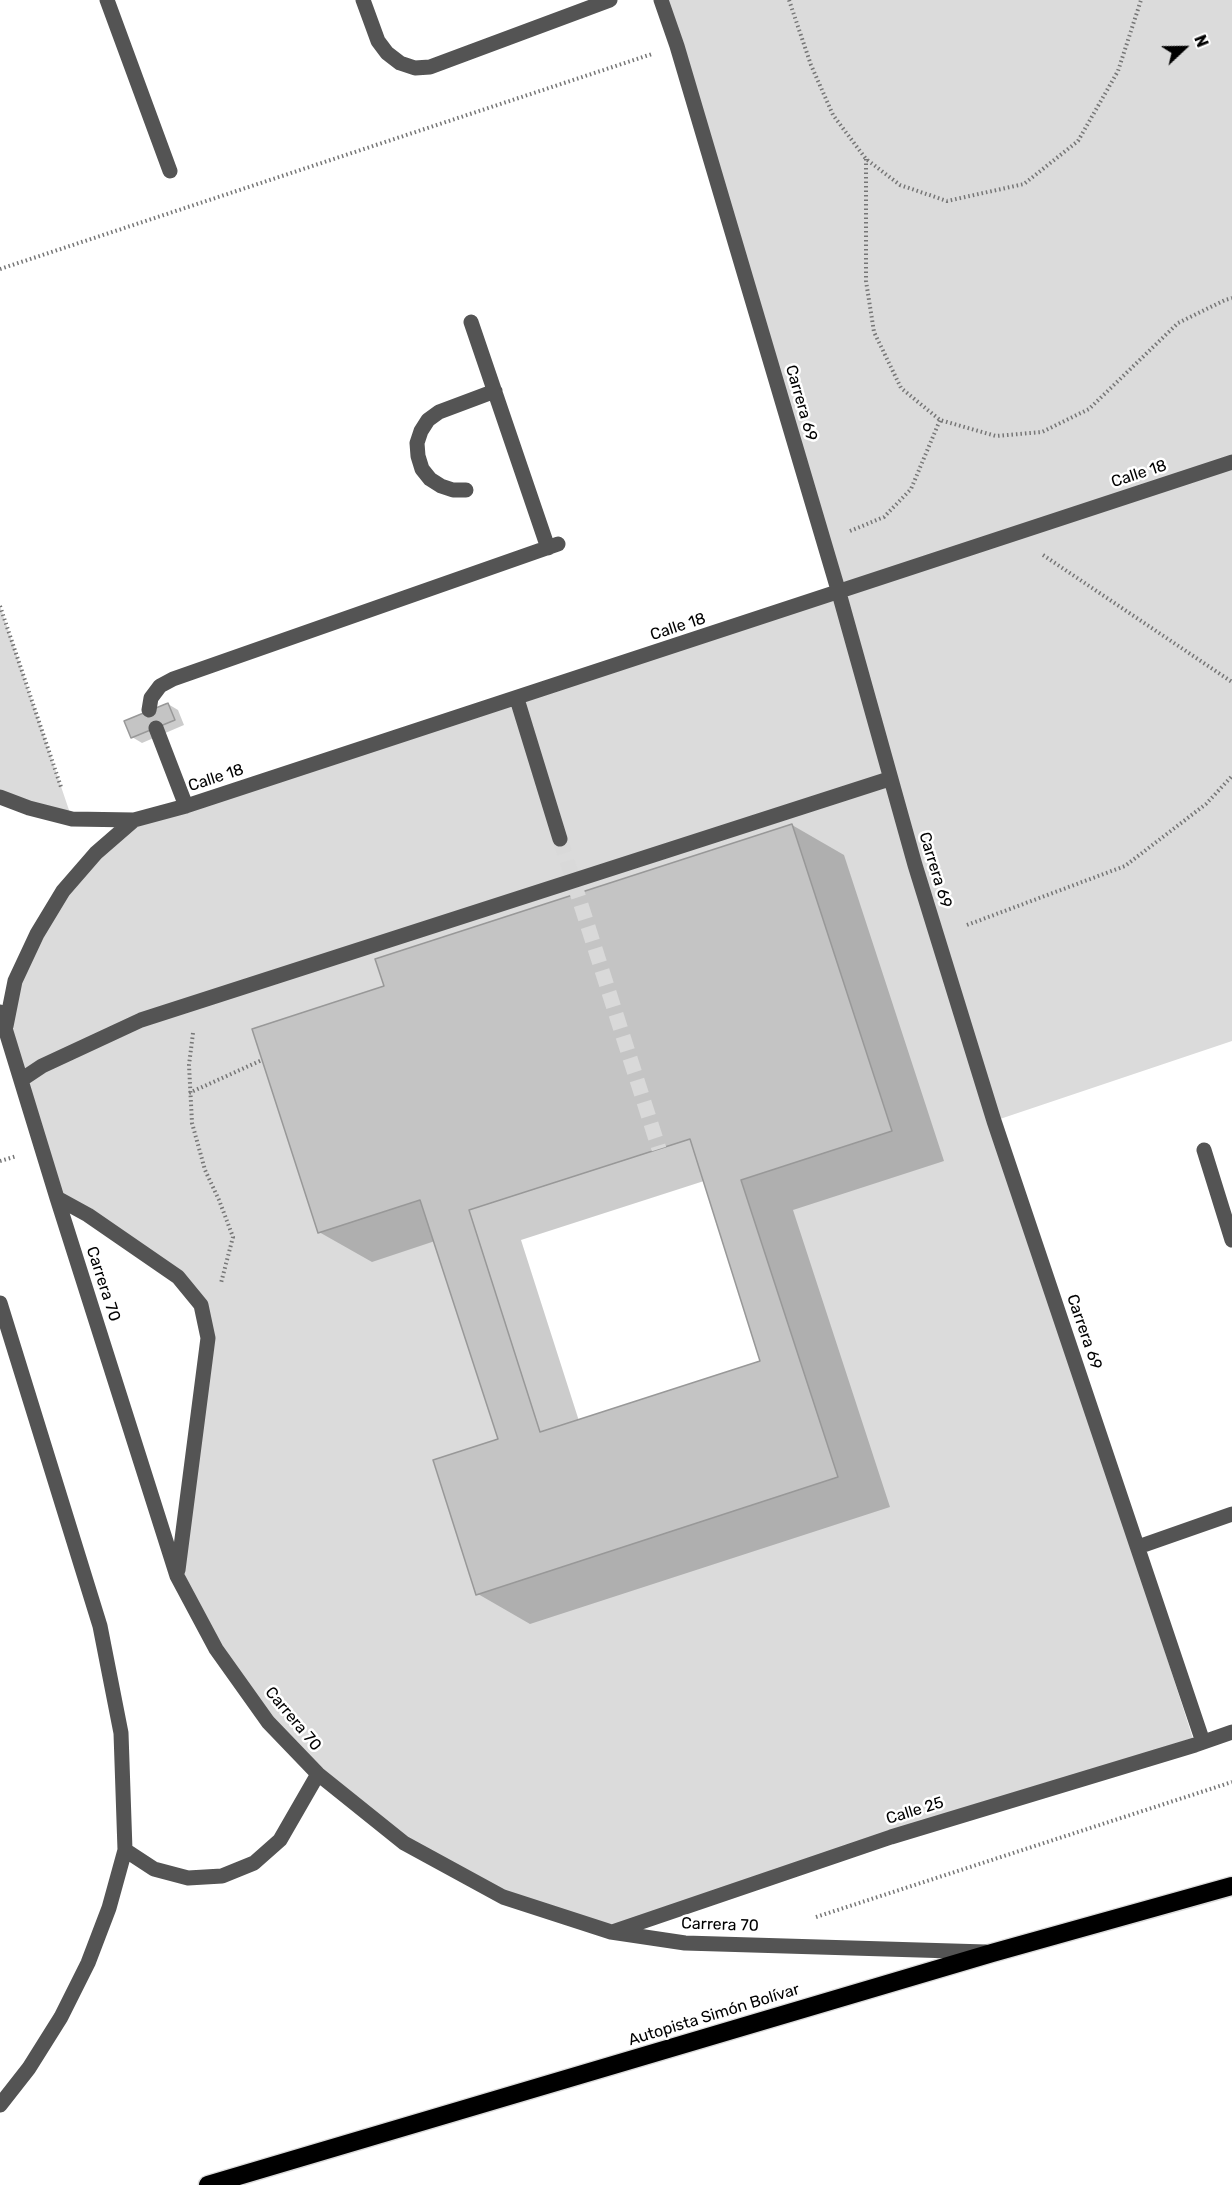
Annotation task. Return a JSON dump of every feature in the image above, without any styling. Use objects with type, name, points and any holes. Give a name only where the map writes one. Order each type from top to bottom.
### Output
[{"type":"highway","name":"Autopista Simón Bolívar","points":[[208,2185],[992,1953],[1232,1886]]},
{"type":"street","points":[[107,0],[170,171]]},
{"type":"street","points":[[363,0],[378,41],[387,53],[400,63],[415,68],[430,67],[608,0]]},
{"type":"street","name":"Carrera 69","points":[[661,0],[677,46],[838,593],[889,779],[994,1121],[1203,1742]]},
{"type":"street","points":[[149,710],[151,698],[160,686],[173,679],[553,546],[471,322]]},
{"type":"street","points":[[466,490],[453,490],[430,479],[420,463],[417,443],[428,420],[439,412],[495,391]]},
{"type":"street","name":"Calle 18","points":[[0,796],[29,808],[72,819],[134,820],[186,806],[1232,462]]},
{"type":"street","points":[[517,699],[560,839]]},
{"type":"street","points":[[156,728],[186,806]]},
{"type":"street","points":[[21,1080],[42,1066],[141,1020],[202,998],[889,779]]},
{"type":"street","name":"Calle 18","points":[[6,1029],[15,981],[37,934],[63,891],[96,853],[134,820]]},
{"type":"street","name":"Carrera 70","points":[[0,1012],[177,1576],[216,1649],[268,1722],[318,1774],[404,1843],[503,1897],[611,1932],[685,1943],[992,1953]]},
{"type":"street","points":[[1204,1150],[1232,1240]]},
{"type":"street","points":[[57,1198],[88,1215],[178,1277],[201,1305],[208,1338],[177,1576]]},
{"type":"street","points":[[0,1303],[100,1626],[121,1733],[125,1850],[109,1908],[83,1972],[61,2017],[29,2068],[0,2105]]},
{"type":"street","points":[[1138,1547],[1232,1514]]},
{"type":"street","name":"Calle 25","points":[[611,1932],[891,1837],[1232,1732]]},
{"type":"street","points":[[125,1850],[154,1869],[188,1878],[222,1876],[254,1863],[280,1840],[318,1774]]},
{"type":"path","points":[[789,0],[811,65],[833,116],[866,159],[900,186],[947,201],[1024,184],[1078,141],[1118,71],[1141,0]]},
{"type":"path","points":[[0,269],[677,46]]},
{"type":"path","points":[[866,159],[866,281],[874,332],[901,388],[940,420],[996,436],[1042,432],[1089,408],[1179,323],[1232,298]]},
{"type":"path","points":[[850,531],[884,517],[911,489],[940,420]]},
{"type":"path","points":[[1043,554],[1232,682]]},
{"type":"path","points":[[0,606],[72,819]]},
{"type":"path","points":[[967,926],[1125,866],[1206,804],[1232,776]]},
{"type":"path","points":[[201,1305],[219,1290],[233,1237],[205,1170],[192,1123],[189,1094],[190,1056],[202,998]]},
{"type":"path","points":[[189,1094],[262,1060]]},
{"type":"path","points":[[813,1918],[1232,1782]]},
{"type":"shaded area","points":[[661,0],[1232,0],[1232,1041],[994,1121],[1195,1745],[611,1932],[503,1897],[404,1843],[268,1722],[177,1576],[208,1338],[201,1306],[178,1277],[57,1198],[5,1029],[15,981],[63,891],[134,820],[838,593]],"holes":[[[792,824],[892,1130],[741,1180],[838,1477],[476,1594],[433,1461],[498,1439],[420,1200],[318,1232],[252,1029],[384,986],[375,959]]]},
{"type":"shaded area","points":[[0,606],[72,819],[0,797]]},
{"type":"building","points":[[168,703],[175,720],[131,738],[124,721]]},
{"type":"building","points":[[792,824],[892,1131],[741,1180],[838,1477],[476,1595],[433,1460],[498,1439],[420,1200],[318,1233],[252,1029],[384,986],[375,959]],"holes":[[[690,1139],[760,1361],[540,1432],[469,1210]]]},
{"type":"tunnel","points":[[560,839],[659,1149]]}]
